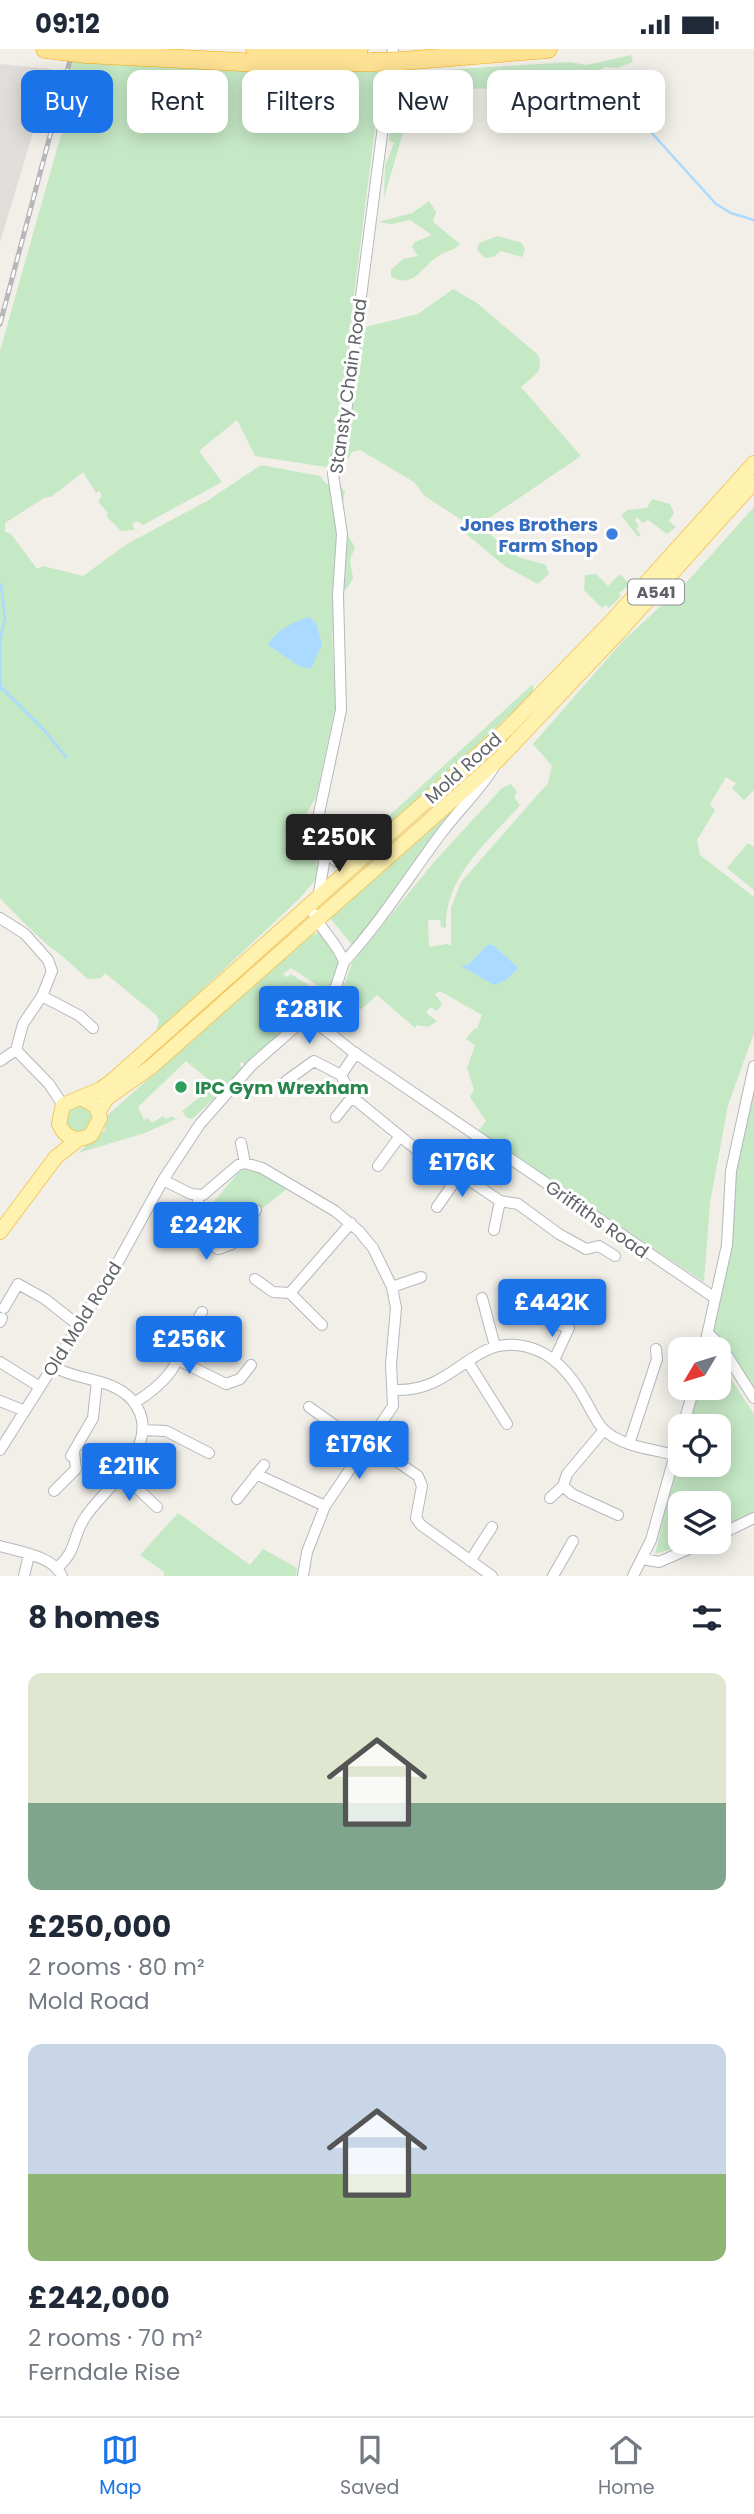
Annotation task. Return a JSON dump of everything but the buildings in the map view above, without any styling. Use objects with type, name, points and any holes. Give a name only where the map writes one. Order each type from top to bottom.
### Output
[{"type":"highway","points":[[255,49],[359,49]]},
{"type":"highway","points":[[54,50],[260,63],[373,62],[398,55],[548,49]]},
{"type":"main road","name":"Mold Road","points":[[81,1098],[113,1080],[507,729],[610,623],[754,463]]},
{"type":"main road","name":"Mold Road","points":[[98,1111],[107,1098],[151,1067],[499,759],[620,632],[754,482]]},
{"type":"main road","points":[[0,1232],[56,1157],[79,1139],[96,1131],[98,1111],[92,1102],[81,1098],[63,1105],[58,1117],[62,1131],[56,1157]]},
{"type":"main road","points":[[62,1131],[79,1139]]},
{"type":"street","name":"Stansty Chain Road","points":[[315,901],[324,863],[318,818],[341,710],[338,595],[342,534],[333,474],[344,428],[398,55]]},
{"type":"street","name":"Old Mold Road","points":[[0,1450],[112,1273],[163,1180],[200,1124],[252,1065],[308,1016],[336,987],[344,962],[364,942],[445,829],[480,790],[499,759]]},
{"type":"street","points":[[322,848],[335,861],[354,866]]},
{"type":"street","points":[[315,901],[317,920],[332,937],[344,962]]},
{"type":"street","points":[[0,918],[25,934],[48,960],[51,977],[23,1024],[16,1050],[0,1061]]},
{"type":"street","points":[[42,996],[92,1022]]},
{"type":"street","name":"Griffiths Road","points":[[308,1016],[356,1053],[715,1298]]},
{"type":"street","points":[[16,1050],[49,1084],[63,1105]]},
{"type":"street","points":[[341,1075],[356,1053]]},
{"type":"street","points":[[289,1076],[314,1061],[341,1075],[352,1097],[422,1154],[440,1160],[500,1201],[517,1204],[559,1234],[586,1249],[599,1246],[615,1256]]},
{"type":"street","points":[[754,1066],[731,1171],[727,1245],[709,1335],[721,1346],[754,1398]]},
{"type":"street","points":[[336,1117],[352,1097]]},
{"type":"street","points":[[379,1166],[400,1136]]},
{"type":"street","points":[[242,1143],[246,1163]]},
{"type":"street","points":[[163,1180],[198,1195],[208,1194],[232,1170],[246,1163],[262,1168],[351,1223],[373,1248],[392,1287],[396,1308],[391,1364],[395,1390],[393,1406],[325,1506],[307,1552],[303,1576]]},
{"type":"street","points":[[437,1207],[460,1174]]},
{"type":"street","points":[[198,1195],[193,1230],[199,1238],[218,1249],[232,1244],[256,1210]]},
{"type":"street","points":[[494,1230],[500,1201]]},
{"type":"street","points":[[290,1293],[351,1223]]},
{"type":"street","points":[[392,1287],[421,1277]]},
{"type":"street","points":[[255,1279],[273,1291],[290,1293],[321,1325]]},
{"type":"street","points":[[2,1316],[18,1285],[45,1299],[78,1325]]},
{"type":"street","points":[[482,1298],[495,1346]]},
{"type":"street","points":[[134,1403],[156,1390],[180,1361],[185,1344],[202,1312]]},
{"type":"street","points":[[551,1322],[569,1328],[554,1360]]},
{"type":"street","points":[[395,1390],[418,1390],[430,1386],[495,1346],[531,1347],[554,1360],[574,1379],[604,1430],[629,1444],[668,1453]]},
{"type":"street","points":[[629,1444],[657,1359],[656,1349]]},
{"type":"street","points":[[0,1361],[40,1387]]},
{"type":"street","points":[[180,1361],[226,1384],[240,1379],[251,1365]]},
{"type":"street","points":[[468,1362],[507,1423]]},
{"type":"street","points":[[0,1546],[29,1555],[60,1572],[71,1557],[84,1518],[122,1474],[135,1454],[142,1430],[134,1403],[115,1388],[69,1375],[54,1367]]},
{"type":"street","points":[[54,1491],[76,1469],[72,1454],[93,1418],[97,1381]]},
{"type":"street","points":[[0,1401],[25,1411]]},
{"type":"street","points":[[309,1407],[418,1476],[422,1486],[416,1518],[421,1525],[487,1575]]},
{"type":"street","points":[[142,1430],[166,1431],[209,1453]]},
{"type":"street","points":[[550,1498],[563,1486],[567,1474],[604,1430]]},
{"type":"street","points":[[237,1499],[260,1469],[325,1506]]},
{"type":"street","points":[[122,1474],[157,1507]]},
{"type":"street","points":[[634,1576],[643,1559],[668,1477]]},
{"type":"street","points":[[563,1486],[572,1494],[618,1515]]},
{"type":"street","points":[[731,1529],[754,1518]]},
{"type":"street","points":[[470,1560],[492,1527]]},
{"type":"street","points":[[553,1576],[573,1541]]},
{"type":"street","points":[[643,1559],[659,1562],[677,1554]]},
{"type":"street","points":[[24,1576],[29,1555]]},
{"type":"shaded area","points":[[0,64],[52,69],[21,70],[21,133],[33,133],[0,242]]},
{"type":"green space","points":[[631,55],[633,62],[600,70],[487,70],[487,88],[473,89],[473,70],[444,70],[569,62],[587,65]]},
{"type":"green space","points":[[72,60],[330,70],[242,70],[242,133],[359,133],[359,71],[373,72],[374,133],[333,463],[326,467],[255,456],[237,420],[199,451],[222,482],[143,525],[137,521],[132,524],[135,530],[121,531],[106,516],[108,513],[98,502],[102,495],[99,491],[96,493],[83,472],[51,497],[44,498],[5,523],[5,532],[11,534],[37,569],[43,566],[83,576],[127,544],[207,501],[261,465],[320,476],[326,484],[339,485],[345,491],[342,508],[344,529],[355,547],[350,560],[353,578],[346,590],[336,592],[335,632],[332,631],[336,704],[316,797],[298,829],[308,838],[320,874],[300,898],[156,1033],[159,1020],[156,1015],[105,973],[101,978],[88,979],[37,935],[0,898],[0,351],[61,133],[113,133],[113,70],[70,70]]},
{"type":"green space","points":[[390,133],[403,133],[384,198],[385,166],[394,143],[389,141]]},
{"type":"green space","points":[[429,201],[436,212],[433,222],[460,244],[433,260],[412,278],[400,280],[391,277],[391,270],[403,259],[418,256],[412,247],[415,242],[432,235],[410,220],[392,224],[378,222],[412,213]]},
{"type":"green space","points":[[498,236],[522,243],[525,250],[522,257],[501,251],[493,257],[485,258],[477,250],[479,243]]},
{"type":"green space","points":[[453,289],[477,303],[538,355],[539,370],[521,387],[581,456],[479,525],[518,557],[546,565],[549,574],[538,584],[506,567],[465,533],[466,523],[425,496],[414,482],[360,450],[352,452],[340,473],[346,434],[350,428],[347,425],[362,328],[418,314]]},
{"type":"green space","points":[[652,499],[670,504],[674,513],[669,521],[676,527],[667,534],[648,520],[643,523],[637,517],[635,521],[639,526],[636,529],[641,535],[638,537],[621,515],[628,510],[647,508]]},
{"type":"green space","points":[[754,507],[754,790],[744,800],[732,788],[736,783],[726,777],[710,804],[715,810],[697,840],[700,855],[754,897],[754,1033],[728,1105],[710,1203],[704,1282],[477,1132],[486,1121],[470,1097],[474,1089],[467,1068],[475,1045],[466,1039],[477,1029],[482,1015],[440,991],[435,994],[442,1004],[437,1011],[430,1007],[426,1013],[437,1021],[428,1027],[417,1025],[415,1028],[377,995],[362,1009],[335,998],[345,983],[352,963],[434,862],[502,788],[511,784],[517,792],[514,798],[520,805],[482,846],[460,876],[447,909],[446,928],[441,927],[440,920],[428,920],[429,947],[447,944],[451,946],[451,908],[461,882],[548,783],[552,766],[533,744],[623,641],[686,583]],"holes":[[[487,945],[500,951],[519,968],[506,980],[462,966],[468,965]]]},
{"type":"green space","points":[[596,574],[608,586],[620,574],[630,585],[619,593],[621,596],[609,608],[606,605],[602,608],[584,590],[585,575]]},
{"type":"green space","points":[[533,684],[533,693],[360,855],[344,859],[340,855],[331,839],[329,824],[346,844],[356,846]]},
{"type":"green space","points":[[462,799],[465,802],[355,948],[330,918]]},
{"type":"green space","points":[[748,843],[754,847],[754,890],[727,868]]},
{"type":"green space","points":[[325,934],[340,958],[337,978],[326,991],[291,968],[283,974],[287,977],[291,974],[308,985],[298,996],[311,1009],[247,1068],[242,1062],[239,1063],[244,1071],[192,1119],[187,1118],[182,1111],[215,1085],[186,1061],[138,1107],[144,1120],[148,1118],[152,1123],[163,1116],[166,1119],[172,1116],[176,1119],[145,1133],[78,1153],[105,1130],[104,1119],[110,1113],[310,936]]},
{"type":"green space","points":[[754,1083],[754,1391],[732,1357],[732,1337],[719,1337],[712,1327],[730,1246],[734,1172]]},
{"type":"green space","points":[[79,1104],[89,1108],[93,1118],[89,1128],[79,1132],[69,1128],[65,1118],[69,1108]]},
{"type":"green space","points":[[241,1170],[257,1170],[287,1189],[260,1210],[244,1206],[241,1209],[245,1217],[224,1247],[201,1236],[195,1223]]},
{"type":"green space","points":[[732,1381],[754,1414],[754,1512],[731,1524],[731,1491],[670,1491],[673,1477],[731,1477],[731,1414],[689,1414],[693,1400],[732,1400]]},
{"type":"green space","points":[[668,1500],[668,1550],[655,1554]]},
{"type":"green space","points":[[178,1513],[250,1565],[263,1549],[297,1568],[296,1576],[164,1576],[164,1572],[140,1555]]},
{"type":"water","points":[[309,617],[316,623],[322,644],[311,669],[299,666],[268,645],[280,631]]},
{"type":"water","points":[[487,945],[493,945],[519,968],[506,980],[494,985],[460,965],[468,965]]},
{"type":"waterway","points":[[652,133],[716,204],[731,213],[754,220]]},
{"type":"waterway","points":[[0,690],[0,640],[5,618],[1,585]]},
{"type":"waterway","points":[[1,687],[44,730],[66,757]]},
{"type":"railway","points":[[0,324],[73,49]]},
{"type":"place","name":"Jones Brothers Farm Shop","points":[[612,534]]},
{"type":"place","name":"IPC Gym Wrexham","points":[[181,1087]]}]
